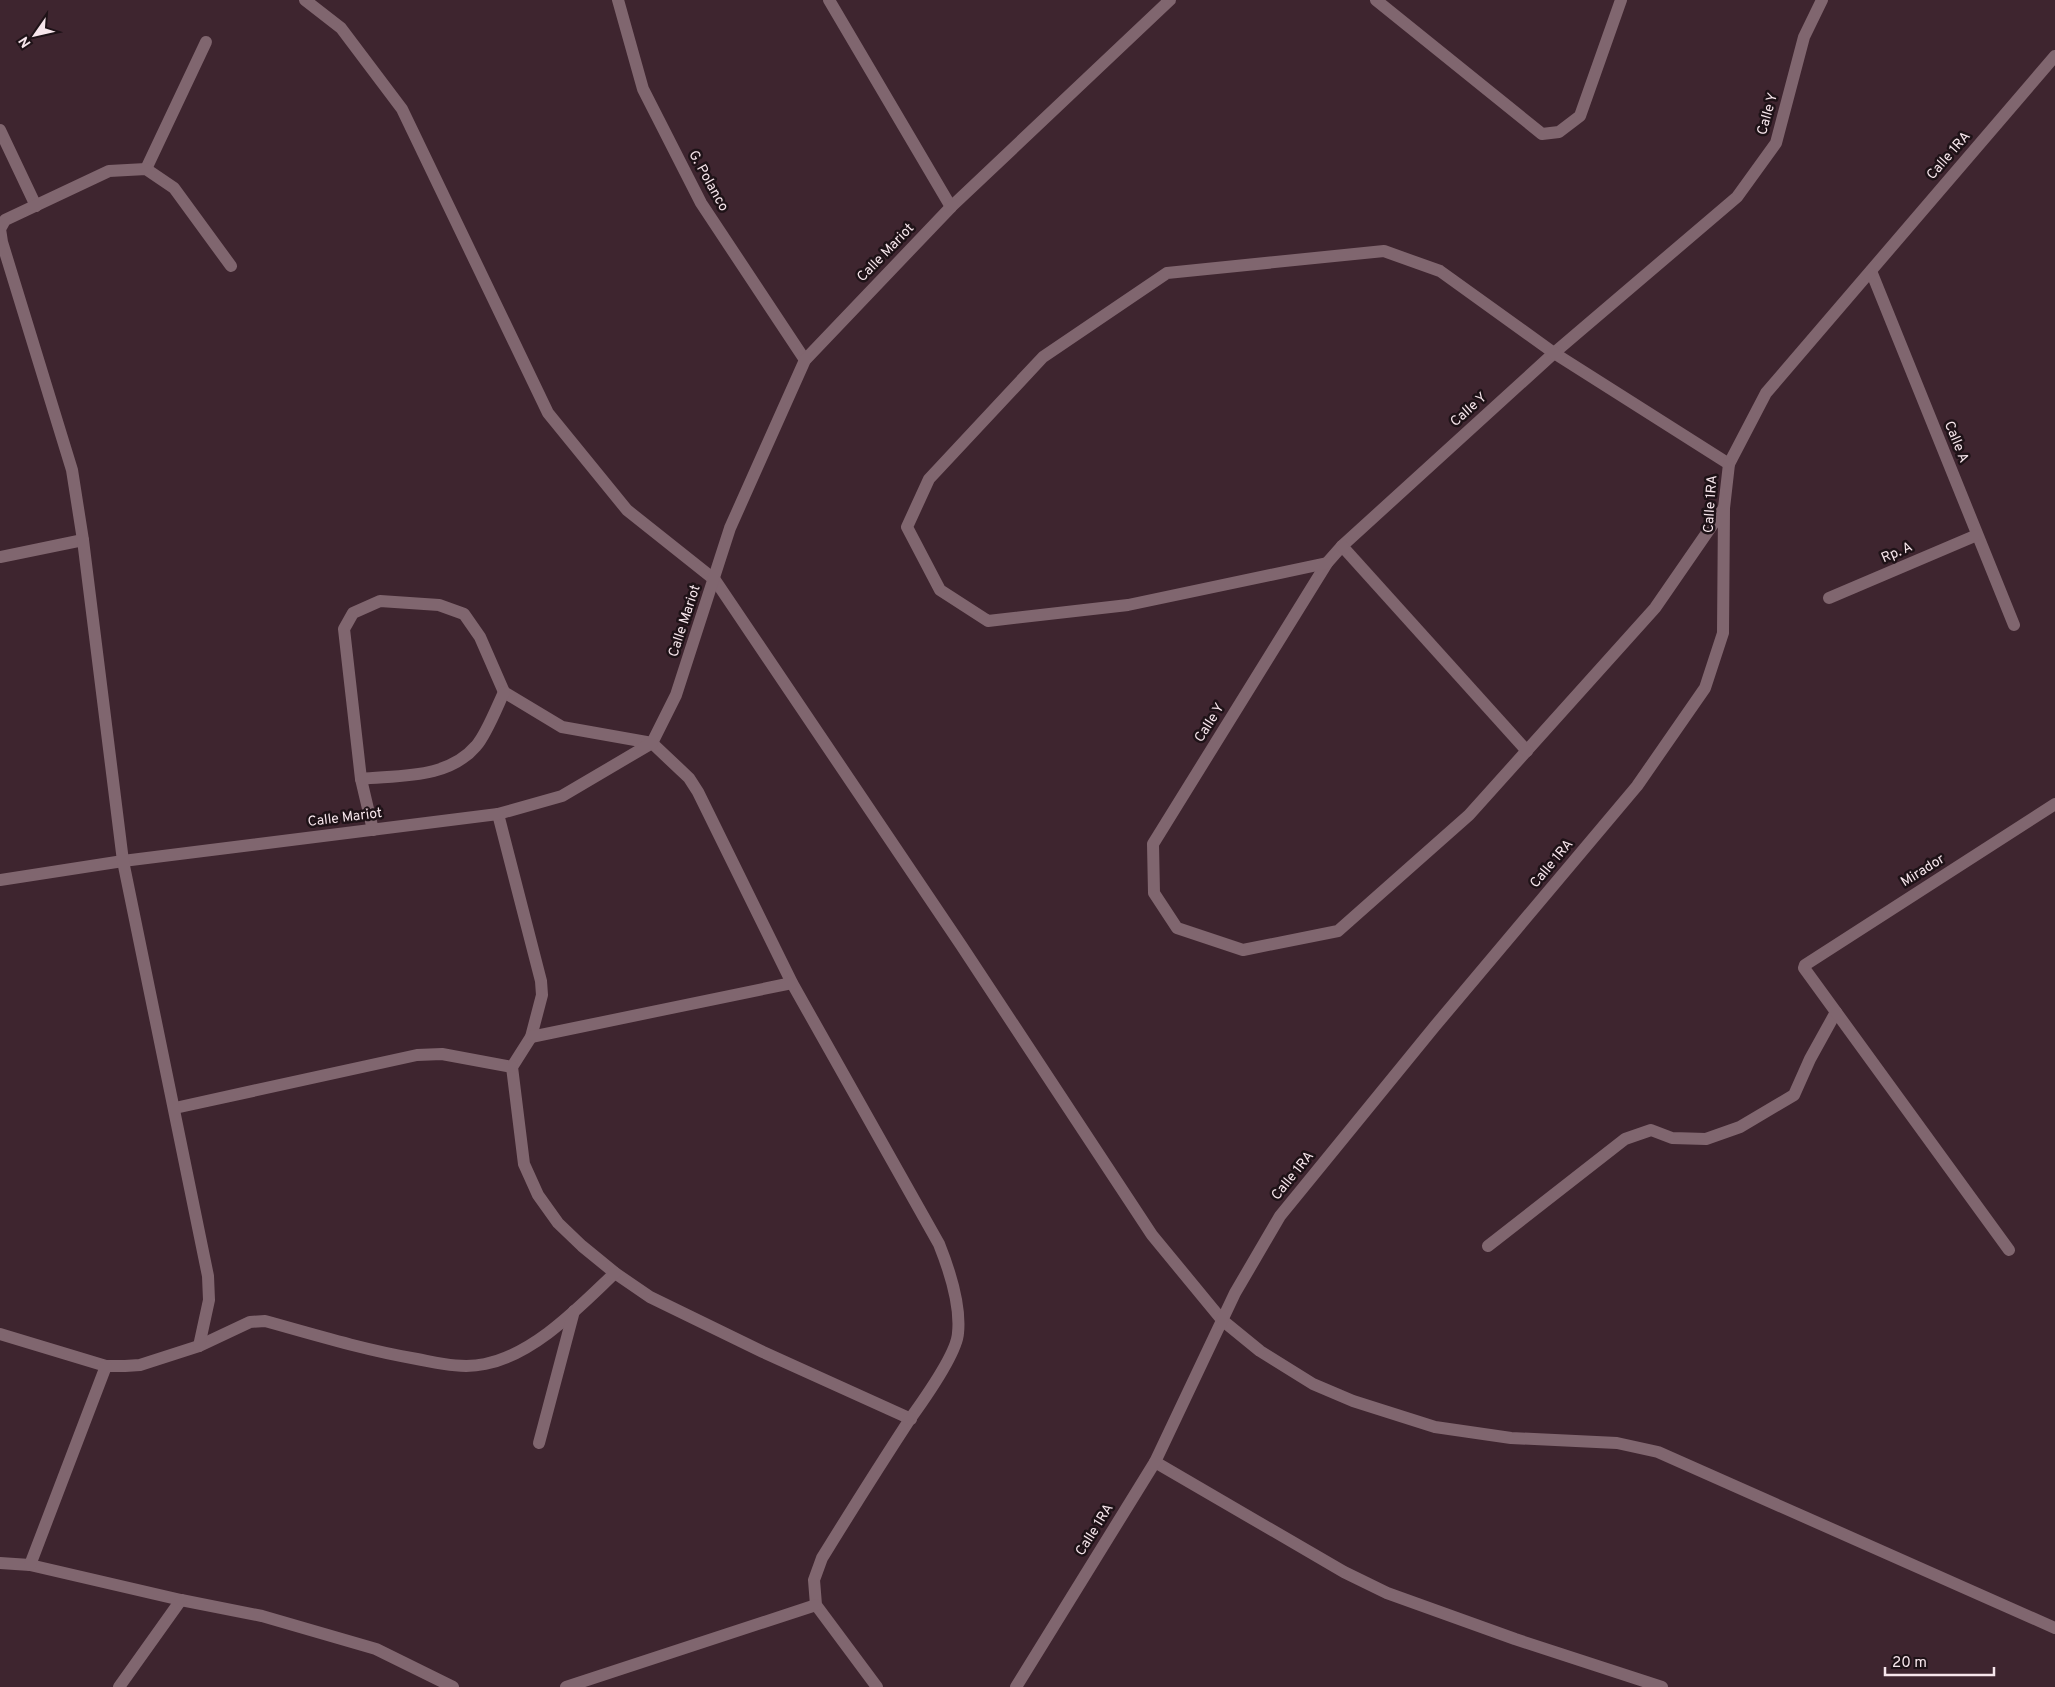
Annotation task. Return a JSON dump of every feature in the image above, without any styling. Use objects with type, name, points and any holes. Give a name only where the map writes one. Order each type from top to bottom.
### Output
[{"type":"street","points":[[304,0],[340,28],[402,109],[548,413],[627,510],[715,580],[961,945],[1152,1235],[1222,1320],[1260,1352],[1313,1384],[1353,1401],[1435,1427],[1511,1438],[1617,1443],[1658,1452],[2055,1628]]},
{"type":"street","name":"G. Polanco","points":[[618,0],[643,89],[701,204],[805,360]]},
{"type":"street","points":[[828,0],[951,206]]},
{"type":"street","name":"Calle Mariot","points":[[0,880],[123,861],[498,814],[562,796],[652,743],[676,695],[715,580],[730,528],[805,360],[951,206],[1170,0]]},
{"type":"street","points":[[1376,0],[1542,134],[1559,132],[1580,116],[1621,0]]},
{"type":"street","name":"Calle Y","points":[[1724,508],[1655,608],[1469,815],[1338,931],[1243,950],[1177,928],[1154,893],[1153,844],[1327,564],[1342,546],[1554,353],[1737,197],[1776,143],[1804,37],[1822,0]]},
{"type":"street","points":[[146,169],[206,42]]},
{"type":"street","name":"Calle 1RA","points":[[1016,1687],[1155,1462],[1234,1292],[1280,1216],[1435,1026],[1637,786],[1705,688],[1723,633],[1724,508],[1729,464],[1766,394],[2055,56]]},
{"type":"street","points":[[0,130],[36,206]]},
{"type":"street","points":[[199,1346],[209,1300],[208,1276],[123,861],[83,540],[72,470],[2,242],[0,230],[5,220],[109,171],[146,169],[174,188],[231,266]]},
{"type":"street","points":[[1327,564],[1128,605],[988,621],[940,590],[907,527],[929,479],[1043,357],[1167,273],[1384,251],[1440,271],[1554,353],[1729,464]]},
{"type":"street","name":"Calle A","points":[[1871,271],[2014,625]]},
{"type":"street","name":"Rp. A","points":[[1829,598],[1977,535]]},
{"type":"street","points":[[0,557],[83,540]]},
{"type":"street","points":[[1342,546],[1527,751]]},
{"type":"street","points":[[373,830],[361,779],[344,629],[353,613],[380,601],[439,605],[464,614],[480,637],[504,692],[562,727],[652,743],[679,767],[698,792],[792,983],[939,1244],[951,1278],[958,1319],[958,1334],[954,1348],[822,1558],[814,1580],[816,1605],[877,1687]]},
{"type":"street","points":[[361,779],[433,772],[460,760],[477,746],[504,692]]},
{"type":"street","name":"Mirador","points":[[1836,1012],[1804,968],[1806,962],[2055,804]]},
{"type":"street","points":[[498,814],[541,981],[542,995],[531,1038],[512,1068],[524,1164],[538,1195],[558,1223],[582,1246],[614,1273],[650,1297],[763,1352],[911,1419]]},
{"type":"street","points":[[531,1038],[792,983]]},
{"type":"street","points":[[1488,1246],[1625,1138],[1651,1130],[1672,1138],[1706,1139],[1740,1126],[1794,1095],[1810,1059],[1836,1012],[2009,1250]]},
{"type":"street","points":[[175,1108],[417,1055],[442,1054],[512,1068]]},
{"type":"street","points":[[0,1334],[106,1366],[140,1365],[199,1346],[250,1322],[265,1321],[375,1352],[465,1367],[486,1364],[508,1356],[554,1329],[614,1273]]},
{"type":"street","points":[[539,1443],[574,1312]]},
{"type":"street","points":[[30,1565],[106,1366]]},
{"type":"street","points":[[1155,1462],[1344,1572],[1387,1593],[1515,1639],[1662,1687]]},
{"type":"street","points":[[0,1563],[30,1565],[181,1600],[262,1616],[376,1649],[453,1687]]},
{"type":"street","points":[[120,1687],[181,1600]]},
{"type":"street","points":[[566,1687],[816,1605]]}]
